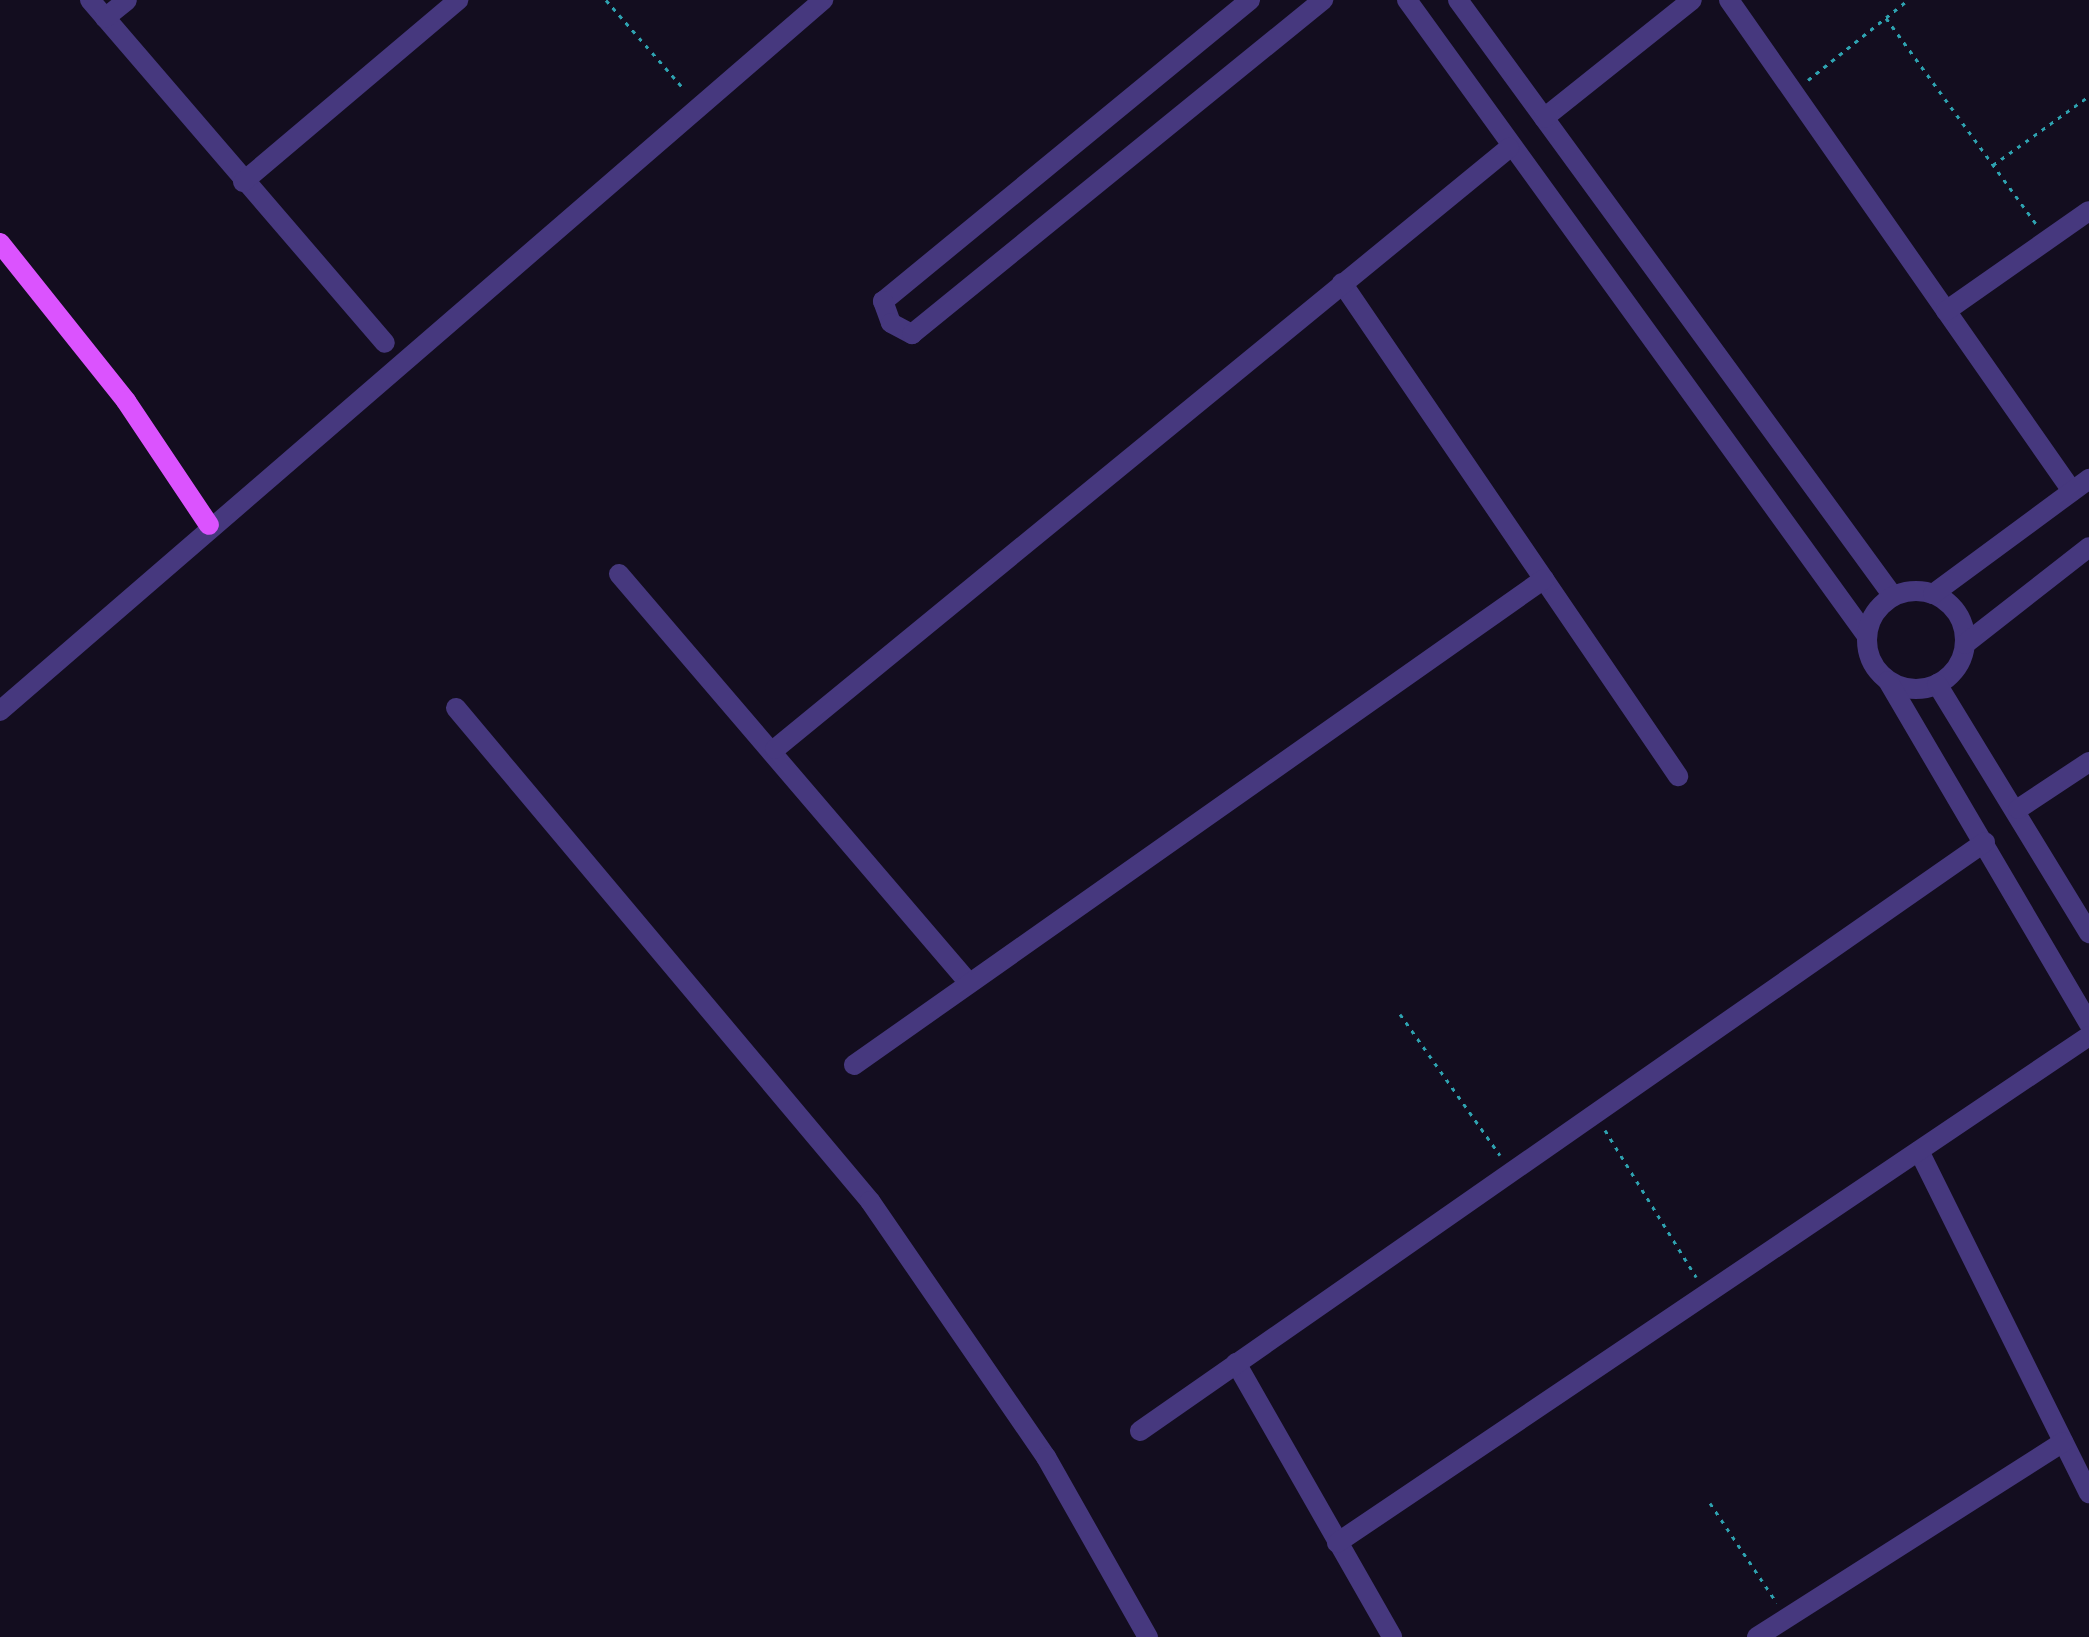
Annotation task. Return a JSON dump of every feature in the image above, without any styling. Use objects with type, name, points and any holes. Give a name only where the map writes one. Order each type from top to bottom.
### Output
[{"type":"main road","points":[[0,243],[126,401],[209,525]]},
{"type":"street","points":[[90,0],[243,182],[385,343]]},
{"type":"street","points":[[105,18],[127,0]]},
{"type":"street","points":[[243,182],[458,0]]},
{"type":"street","points":[[0,711],[209,525],[823,0]]},
{"type":"street","points":[[1250,0],[883,301],[891,323],[912,334],[1323,0]]},
{"type":"street","points":[[1407,0],[1509,148],[1867,636]]},
{"type":"street","points":[[1458,0],[1893,596]]},
{"type":"street","points":[[1544,118],[1692,0]]},
{"type":"street","points":[[1729,0],[2072,491]]},
{"type":"street","points":[[775,749],[1509,148]]},
{"type":"street","points":[[1946,311],[2089,211]]},
{"type":"street","points":[[1342,283],[1678,776]]},
{"type":"street","points":[[2089,479],[1933,594],[1893,596],[1872,617],[1867,636],[1869,657],[1888,681],[1985,842],[2089,1023]]},
{"type":"street","points":[[1888,681],[1912,689],[1937,684],[1956,668],[1965,644],[2089,547]]},
{"type":"street","points":[[619,574],[775,749],[969,983]]},
{"type":"street","points":[[854,1065],[1544,579]]},
{"type":"street","points":[[1933,594],[1960,619],[1965,644]]},
{"type":"street","points":[[1937,684],[2018,809],[2089,933]]},
{"type":"street","points":[[456,708],[870,1201],[1046,1457],[1148,1637]]},
{"type":"street","points":[[2018,809],[2089,762]]},
{"type":"street","points":[[1140,1431],[1985,842]]},
{"type":"street","points":[[1337,1543],[2089,1036]]},
{"type":"street","points":[[1919,1151],[2089,1493]]},
{"type":"street","points":[[1236,1363],[1392,1637]]},
{"type":"street","points":[[1757,1637],[2063,1442]]},
{"type":"path","points":[[606,0],[684,89]]},
{"type":"path","points":[[1793,92],[1908,0]]},
{"type":"path","points":[[1886,18],[2048,240]]},
{"type":"path","points":[[1993,165],[2089,96]]},
{"type":"path","points":[[1400,1014],[1511,1171]]},
{"type":"path","points":[[1595,1113],[1707,1294]]},
{"type":"path","points":[[1710,1503],[1787,1617]]}]
